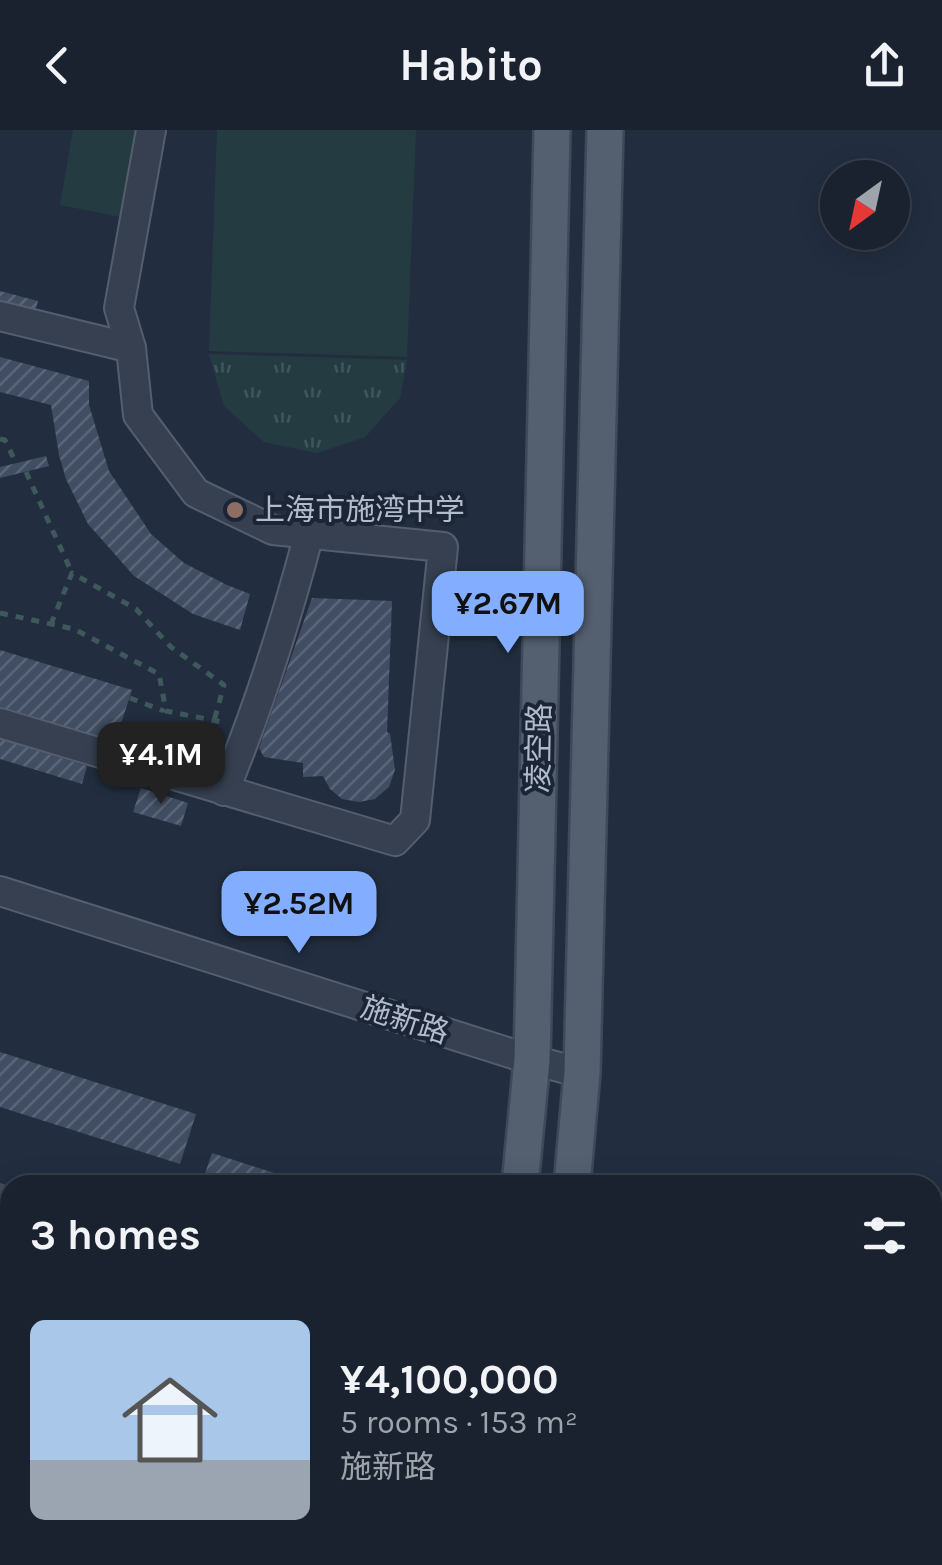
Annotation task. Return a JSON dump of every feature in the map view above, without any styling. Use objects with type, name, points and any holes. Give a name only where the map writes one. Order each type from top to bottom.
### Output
[{"type":"main road","name":"凌空路","points":[[521,1175],[532,1060],[552,130]]},
{"type":"main road","name":"凌空路","points":[[573,1175],[582,1073],[606,130]]},
{"type":"street","points":[[0,723],[396,841],[416,820],[442,547],[273,530],[196,493],[138,415],[131,348],[119,308],[151,130]]},
{"type":"street","points":[[0,316],[131,348]]},
{"type":"street","points":[[224,791],[288,615],[309,534]]},
{"type":"street","name":"施新路","points":[[0,891],[582,1073]]},
{"type":"path","points":[[0,439],[5,440],[16,464]]},
{"type":"path","points":[[26,472],[72,573],[136,609],[170,647],[224,685],[214,720]]},
{"type":"path","points":[[51,624],[72,573]]},
{"type":"path","points":[[0,612],[74,629],[159,674],[166,712]]},
{"type":"path","points":[[130,698],[166,712],[250,727]]},
{"type":"green space","points":[[73,130],[137,130],[121,217],[60,205]]},
{"type":"green space","points":[[217,130],[416,130],[407,357],[209,351]]},
{"type":"green space","points":[[209,354],[407,360],[400,398],[365,437],[317,453],[264,442],[224,406]]},
{"type":"building","points":[[0,291],[38,301],[34,316],[0,307]]},
{"type":"building","points":[[0,357],[89,381],[89,405],[109,471],[151,534],[184,563],[250,594],[240,630],[193,614],[134,576],[88,524],[66,479],[51,405],[0,392]]},
{"type":"building","points":[[46,456],[49,466],[0,478],[0,467]]},
{"type":"building","points":[[312,598],[392,601],[387,732],[395,770],[389,787],[375,799],[342,799],[323,776],[303,777],[303,763],[264,757],[259,748]]},
{"type":"building","points":[[0,650],[132,690],[111,754],[0,718]]},
{"type":"building","points":[[0,739],[87,766],[82,784],[0,759]]},
{"type":"building","points":[[141,788],[188,803],[181,826],[133,812]]},
{"type":"building","points":[[0,1052],[196,1114],[180,1164],[0,1107]]},
{"type":"building","points":[[212,1153],[280,1175],[204,1175]]},
{"type":"place","name":"上海市施湾中学","points":[[235,510]]}]
